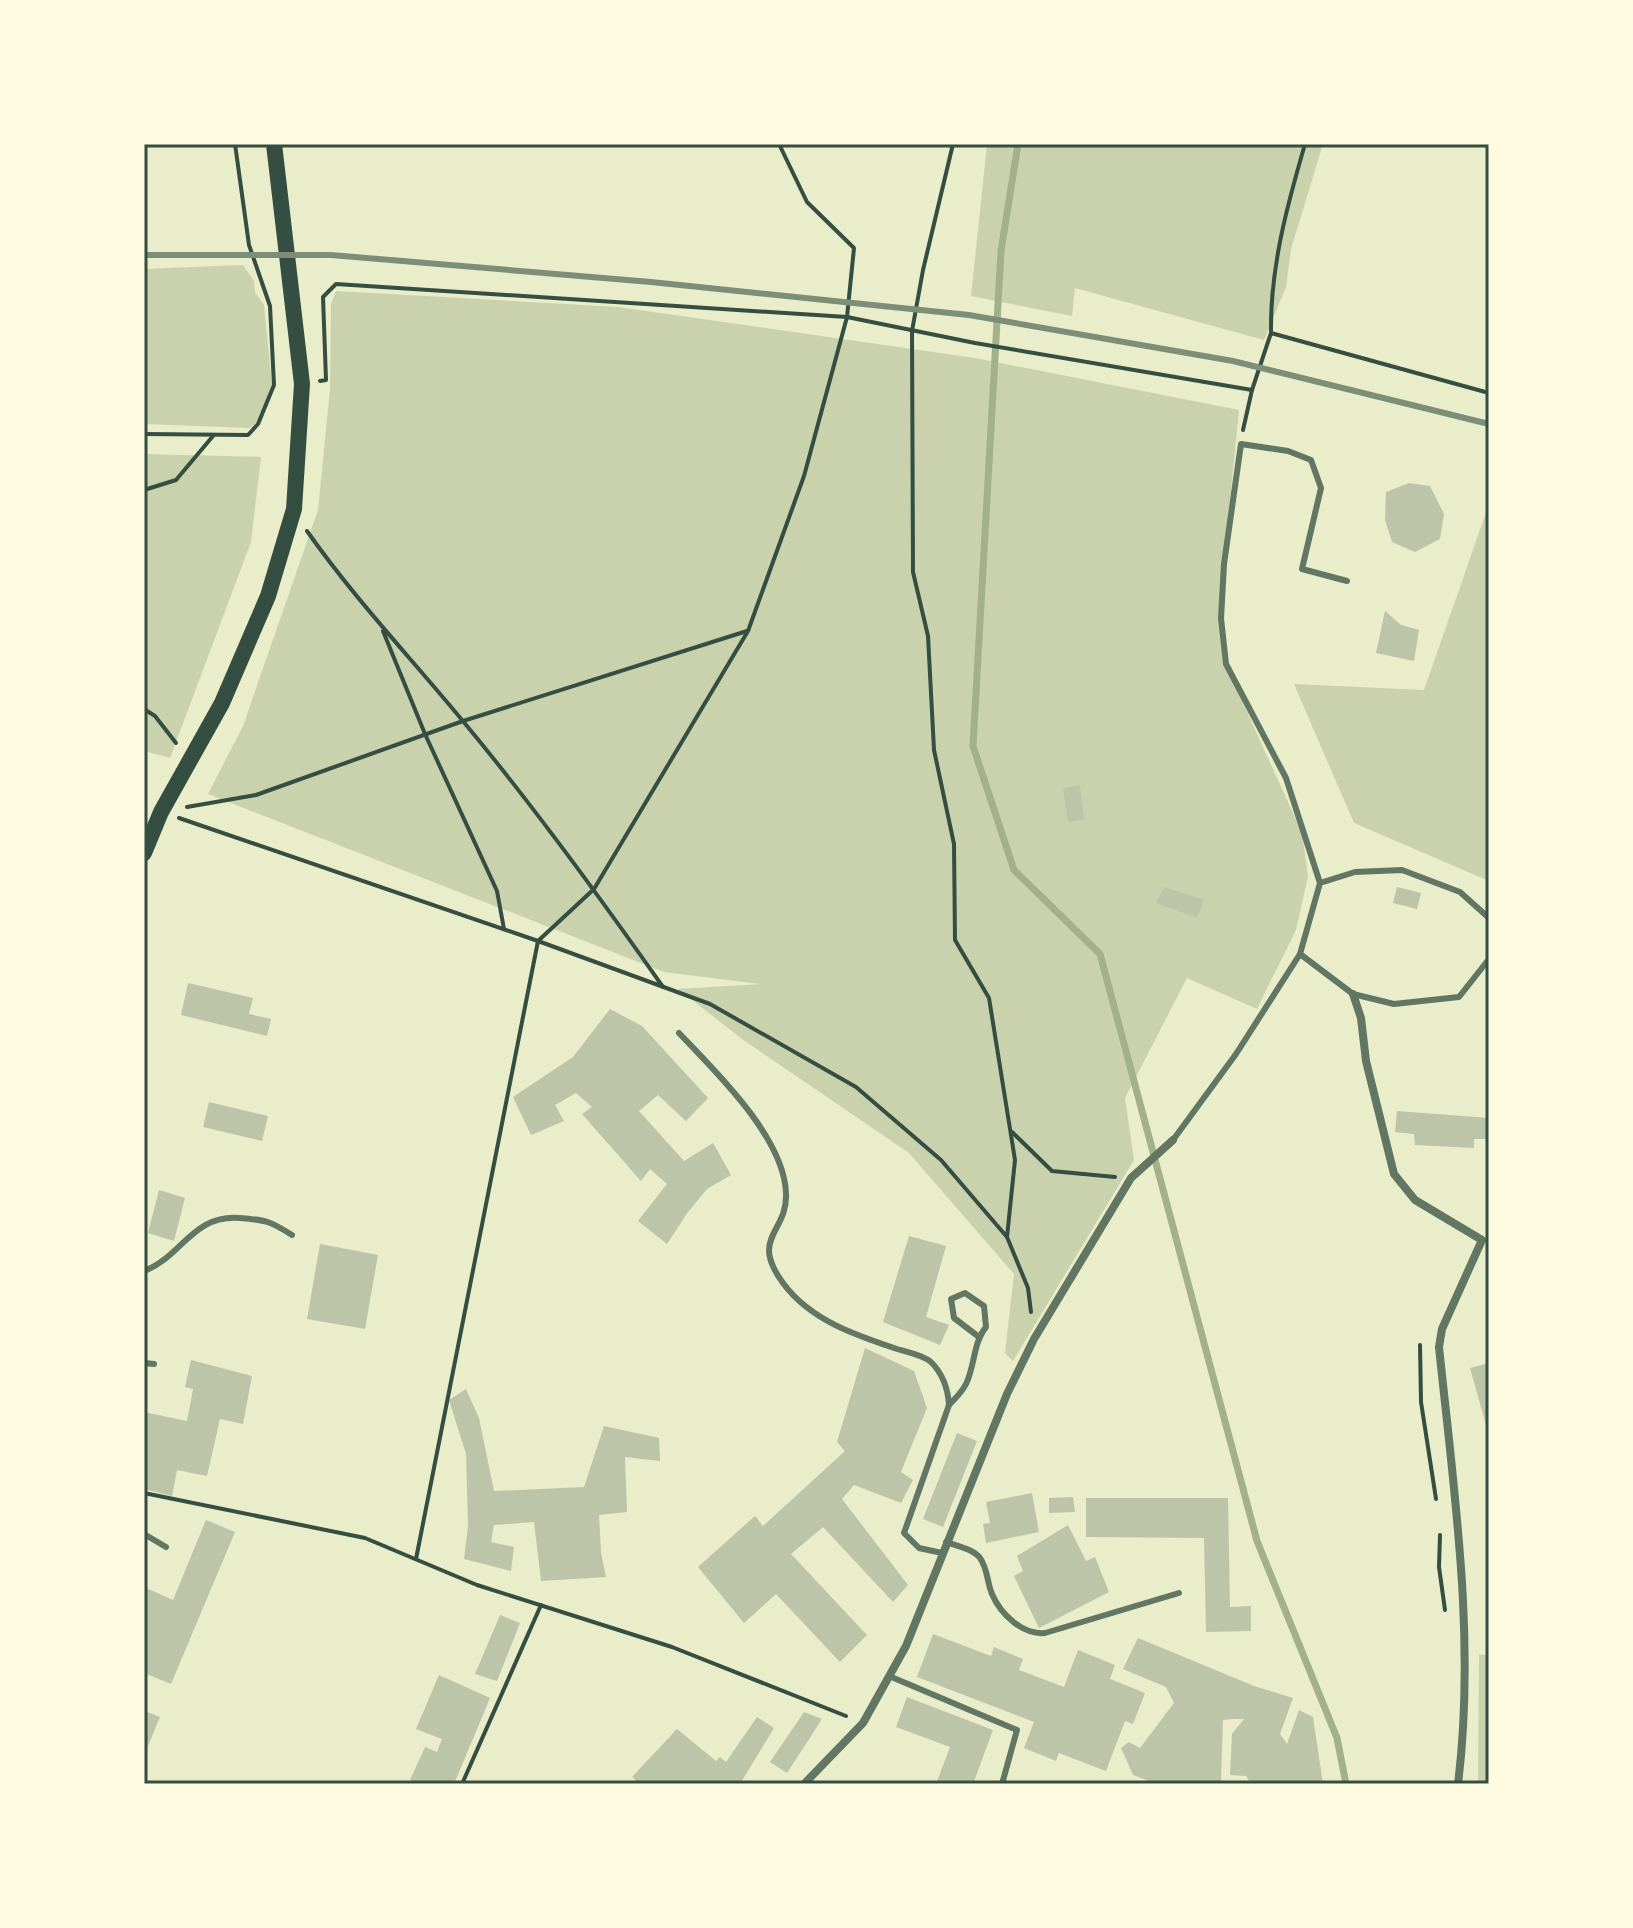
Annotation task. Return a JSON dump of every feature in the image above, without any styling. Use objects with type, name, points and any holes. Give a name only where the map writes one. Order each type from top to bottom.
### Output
[{"type":"main road","points":[[144,853],[161,812],[222,703],[273,582],[294,509],[302,384],[274,144]]},
{"type":"street","points":[[1353,994],[1361,1018],[1366,1061],[1394,1174],[1415,1200],[1482,1240],[1442,1329],[1439,1347],[1462,1562],[1465,1727],[1458,1784]]},
{"type":"street","points":[[804,1784],[863,1723],[906,1646],[1007,1394],[1034,1339],[1131,1178],[1173,1140]]},
{"type":"lane","points":[[1173,1140],[1236,1054],[1300,954],[1320,883],[1286,778],[1226,664],[1221,618],[1224,564],[1241,444],[1288,451],[1311,460],[1321,488],[1302,569],[1347,581]]},
{"type":"lane","points":[[1320,883],[1355,872],[1402,870],[1460,892],[1489,918]]},
{"type":"lane","points":[[1300,954],[1353,994],[1394,1004],[1459,997],[1489,959]]},
{"type":"lane","points":[[679,1033],[723,1079],[750,1113],[773,1150],[786,1193],[780,1220],[768,1244],[770,1261],[784,1284],[805,1308],[850,1333],[929,1360],[947,1386],[949,1405]]},
{"type":"lane","points":[[144,1271],[208,1221],[227,1217],[269,1220],[292,1235]]},
{"type":"lane","points":[[942,1553],[919,1548],[904,1533],[949,1405],[965,1386],[979,1337],[986,1327],[984,1306],[965,1293],[951,1299],[954,1318],[979,1337]]},
{"type":"lane","points":[[144,1363],[154,1364]]},
{"type":"lane","points":[[144,1534],[166,1547]]},
{"type":"lane","points":[[946,1542],[980,1558],[992,1594],[1002,1612],[1034,1634],[1179,1593]]},
{"type":"lane","points":[[889,1676],[1017,1730],[1002,1784]]},
{"type":"path","points":[[144,434],[248,435],[258,424],[274,385],[270,306],[249,245],[235,144]]},
{"type":"path","points":[[416,1559],[538,941],[594,889],[748,631],[804,476],[847,317],[854,248],[807,202],[779,144]]},
{"type":"path","points":[[953,144],[912,331],[913,572],[928,636],[934,750],[954,844],[955,940],[989,998],[1015,1160],[1007,1237]]},
{"type":"path","points":[[1241,444],[1252,390],[1271,333],[1270,293],[1287,206],[1305,144]]},
{"type":"path","points":[[274,385],[326,380],[323,297],[336,284],[847,317],[1013,350],[1252,390]]},
{"type":"path","points":[[1271,333],[1489,393]]},
{"type":"path","points":[[144,490],[176,480],[213,436]]},
{"type":"path","points":[[304,527],[340,577],[463,721],[594,889],[663,987]]},
{"type":"path","points":[[380,625],[425,734],[497,891],[504,930]]},
{"type":"path","points":[[161,812],[256,795],[463,721],[748,631]]},
{"type":"path","points":[[144,709],[155,716],[189,761]]},
{"type":"path","points":[[161,812],[538,941],[710,1004],[856,1087],[941,1160],[1007,1237],[1028,1288],[1034,1339]]},
{"type":"path","points":[[1010,1130],[1052,1171],[1131,1178]]},
{"type":"path","points":[[1437,1503],[1421,1402],[1420,1344],[1442,1329]]},
{"type":"path","points":[[144,1493],[365,1538],[477,1585],[672,1647],[863,1723]]},
{"type":"path","points":[[1440,1529],[1439,1567],[1446,1620]]},
{"type":"path","points":[[462,1784],[541,1605]]},
{"type":"green space","points":[[987,144],[1323,144],[1291,249],[1286,287],[1264,340],[1075,288],[1072,316],[971,296]]},
{"type":"green space","points":[[243,265],[264,305],[272,385],[259,420],[250,428],[144,424],[144,269]]},
{"type":"green space","points":[[336,291],[618,307],[975,358],[1239,410],[1230,501],[1222,657],[1302,833],[1308,876],[1296,930],[1257,1009],[1187,978],[1125,1098],[1134,1160],[1013,1361],[1005,1353],[1014,1274],[909,1153],[742,1039],[678,989],[760,984],[664,972],[208,794],[243,726],[318,510],[330,389],[331,304]]},
{"type":"green space","points":[[144,454],[261,457],[251,542],[170,758],[144,751]]},
{"type":"green space","points":[[1489,504],[1489,881],[1354,823],[1294,684],[1424,690]]},
{"type":"green space","points":[[1479,1654],[1489,1656],[1489,1784],[1478,1784]]},
{"type":"building","points":[[1409,483],[1430,486],[1444,514],[1440,539],[1415,552],[1392,542],[1385,520],[1386,492]]},
{"type":"building","points":[[1385,611],[1401,625],[1419,630],[1414,661],[1376,653]]},
{"type":"building","points":[[1080,785],[1084,820],[1068,822],[1063,788]]},
{"type":"building","points":[[1164,887],[1204,900],[1197,918],[1156,903]]},
{"type":"building","points":[[1397,887],[1421,893],[1417,909],[1393,903]]},
{"type":"building","points":[[188,983],[253,998],[249,1014],[271,1019],[267,1036],[181,1015]]},
{"type":"building","points":[[610,1009],[642,1026],[708,1098],[686,1121],[658,1095],[639,1111],[684,1161],[713,1143],[731,1175],[707,1189],[667,1244],[638,1221],[667,1184],[650,1169],[641,1181],[582,1114],[592,1107],[576,1093],[555,1105],[564,1121],[531,1135],[513,1097],[573,1057]]},
{"type":"building","points":[[209,1102],[268,1116],[262,1141],[203,1127]]},
{"type":"building","points":[[1397,1111],[1489,1118],[1489,1139],[1474,1139],[1474,1148],[1415,1145],[1414,1134],[1395,1132]]},
{"type":"building","points":[[159,1190],[185,1198],[174,1241],[148,1233]]},
{"type":"building","points":[[909,1236],[946,1246],[926,1317],[949,1325],[940,1345],[883,1322]]},
{"type":"building","points":[[320,1244],[378,1255],[365,1329],[307,1319]]},
{"type":"building","points":[[865,1348],[914,1371],[927,1408],[901,1472],[913,1480],[901,1503],[854,1485],[842,1499],[908,1585],[893,1602],[823,1527],[791,1554],[867,1635],[840,1662],[776,1594],[744,1623],[698,1567],[755,1516],[763,1526],[845,1451],[837,1442]]},
{"type":"building","points":[[191,1360],[252,1376],[243,1424],[220,1419],[207,1476],[177,1470],[172,1496],[144,1489],[144,1412],[187,1421],[193,1389],[185,1387]]},
{"type":"building","points":[[1489,1363],[1489,1432],[1488,1432],[1470,1368]]},
{"type":"building","points":[[466,1389],[479,1418],[494,1491],[584,1487],[604,1426],[659,1438],[660,1461],[625,1457],[627,1512],[599,1515],[606,1577],[541,1581],[534,1522],[494,1525],[491,1542],[514,1547],[511,1571],[464,1559],[468,1526],[466,1454],[449,1400]]},
{"type":"building","points":[[957,1433],[977,1441],[943,1527],[923,1519]]},
{"type":"building","points":[[1032,1493],[1039,1532],[986,1543],[983,1524],[990,1523],[986,1502]]},
{"type":"building","points":[[1073,1497],[1075,1512],[1049,1513],[1049,1498]]},
{"type":"building","points":[[1086,1498],[1228,1498],[1230,1607],[1251,1606],[1251,1631],[1206,1632],[1204,1538],[1086,1537]]},
{"type":"building","points":[[206,1520],[235,1532],[171,1684],[144,1673],[144,1587],[173,1600]]},
{"type":"building","points":[[1068,1525],[1086,1561],[1095,1557],[1109,1592],[1039,1628],[1014,1576],[1023,1571],[1017,1556]]},
{"type":"building","points":[[500,1615],[520,1623],[497,1681],[475,1674]]},
{"type":"building","points":[[933,1634],[991,1656],[994,1647],[1023,1659],[1019,1670],[1064,1687],[1078,1650],[1115,1665],[1110,1679],[1145,1693],[1133,1724],[1125,1721],[1106,1771],[1059,1753],[1056,1761],[1024,1748],[1034,1722],[917,1677]]},
{"type":"building","points":[[1138,1638],[1254,1686],[1293,1698],[1280,1734],[1287,1744],[1299,1710],[1313,1717],[1323,1784],[1251,1784],[1246,1776],[1230,1775],[1232,1734],[1244,1719],[1223,1720],[1221,1780],[1228,1784],[1157,1784],[1133,1775],[1121,1748],[1129,1742],[1140,1748],[1174,1703],[1166,1687],[1123,1669]]},
{"type":"building","points":[[439,1675],[490,1698],[454,1784],[416,1784],[410,1780],[425,1747],[437,1752],[442,1739],[416,1729]]},
{"type":"building","points":[[907,1697],[993,1730],[973,1784],[936,1784],[950,1747],[896,1727]]},
{"type":"building","points":[[144,1711],[160,1717],[144,1756]]},
{"type":"building","points":[[804,1712],[822,1719],[787,1773],[770,1762]]},
{"type":"building","points":[[757,1717],[774,1728],[740,1784],[640,1784],[632,1777],[677,1729],[716,1761],[720,1757],[726,1762]]},
{"type":"waterway","points":[[1018,144],[1001,251],[973,746],[1014,870],[1100,954],[1257,1541],[1337,1738],[1346,1784]]},
{"type":"railway","points":[[144,255],[331,255],[651,282],[969,315],[1233,361],[1489,424]]}]
